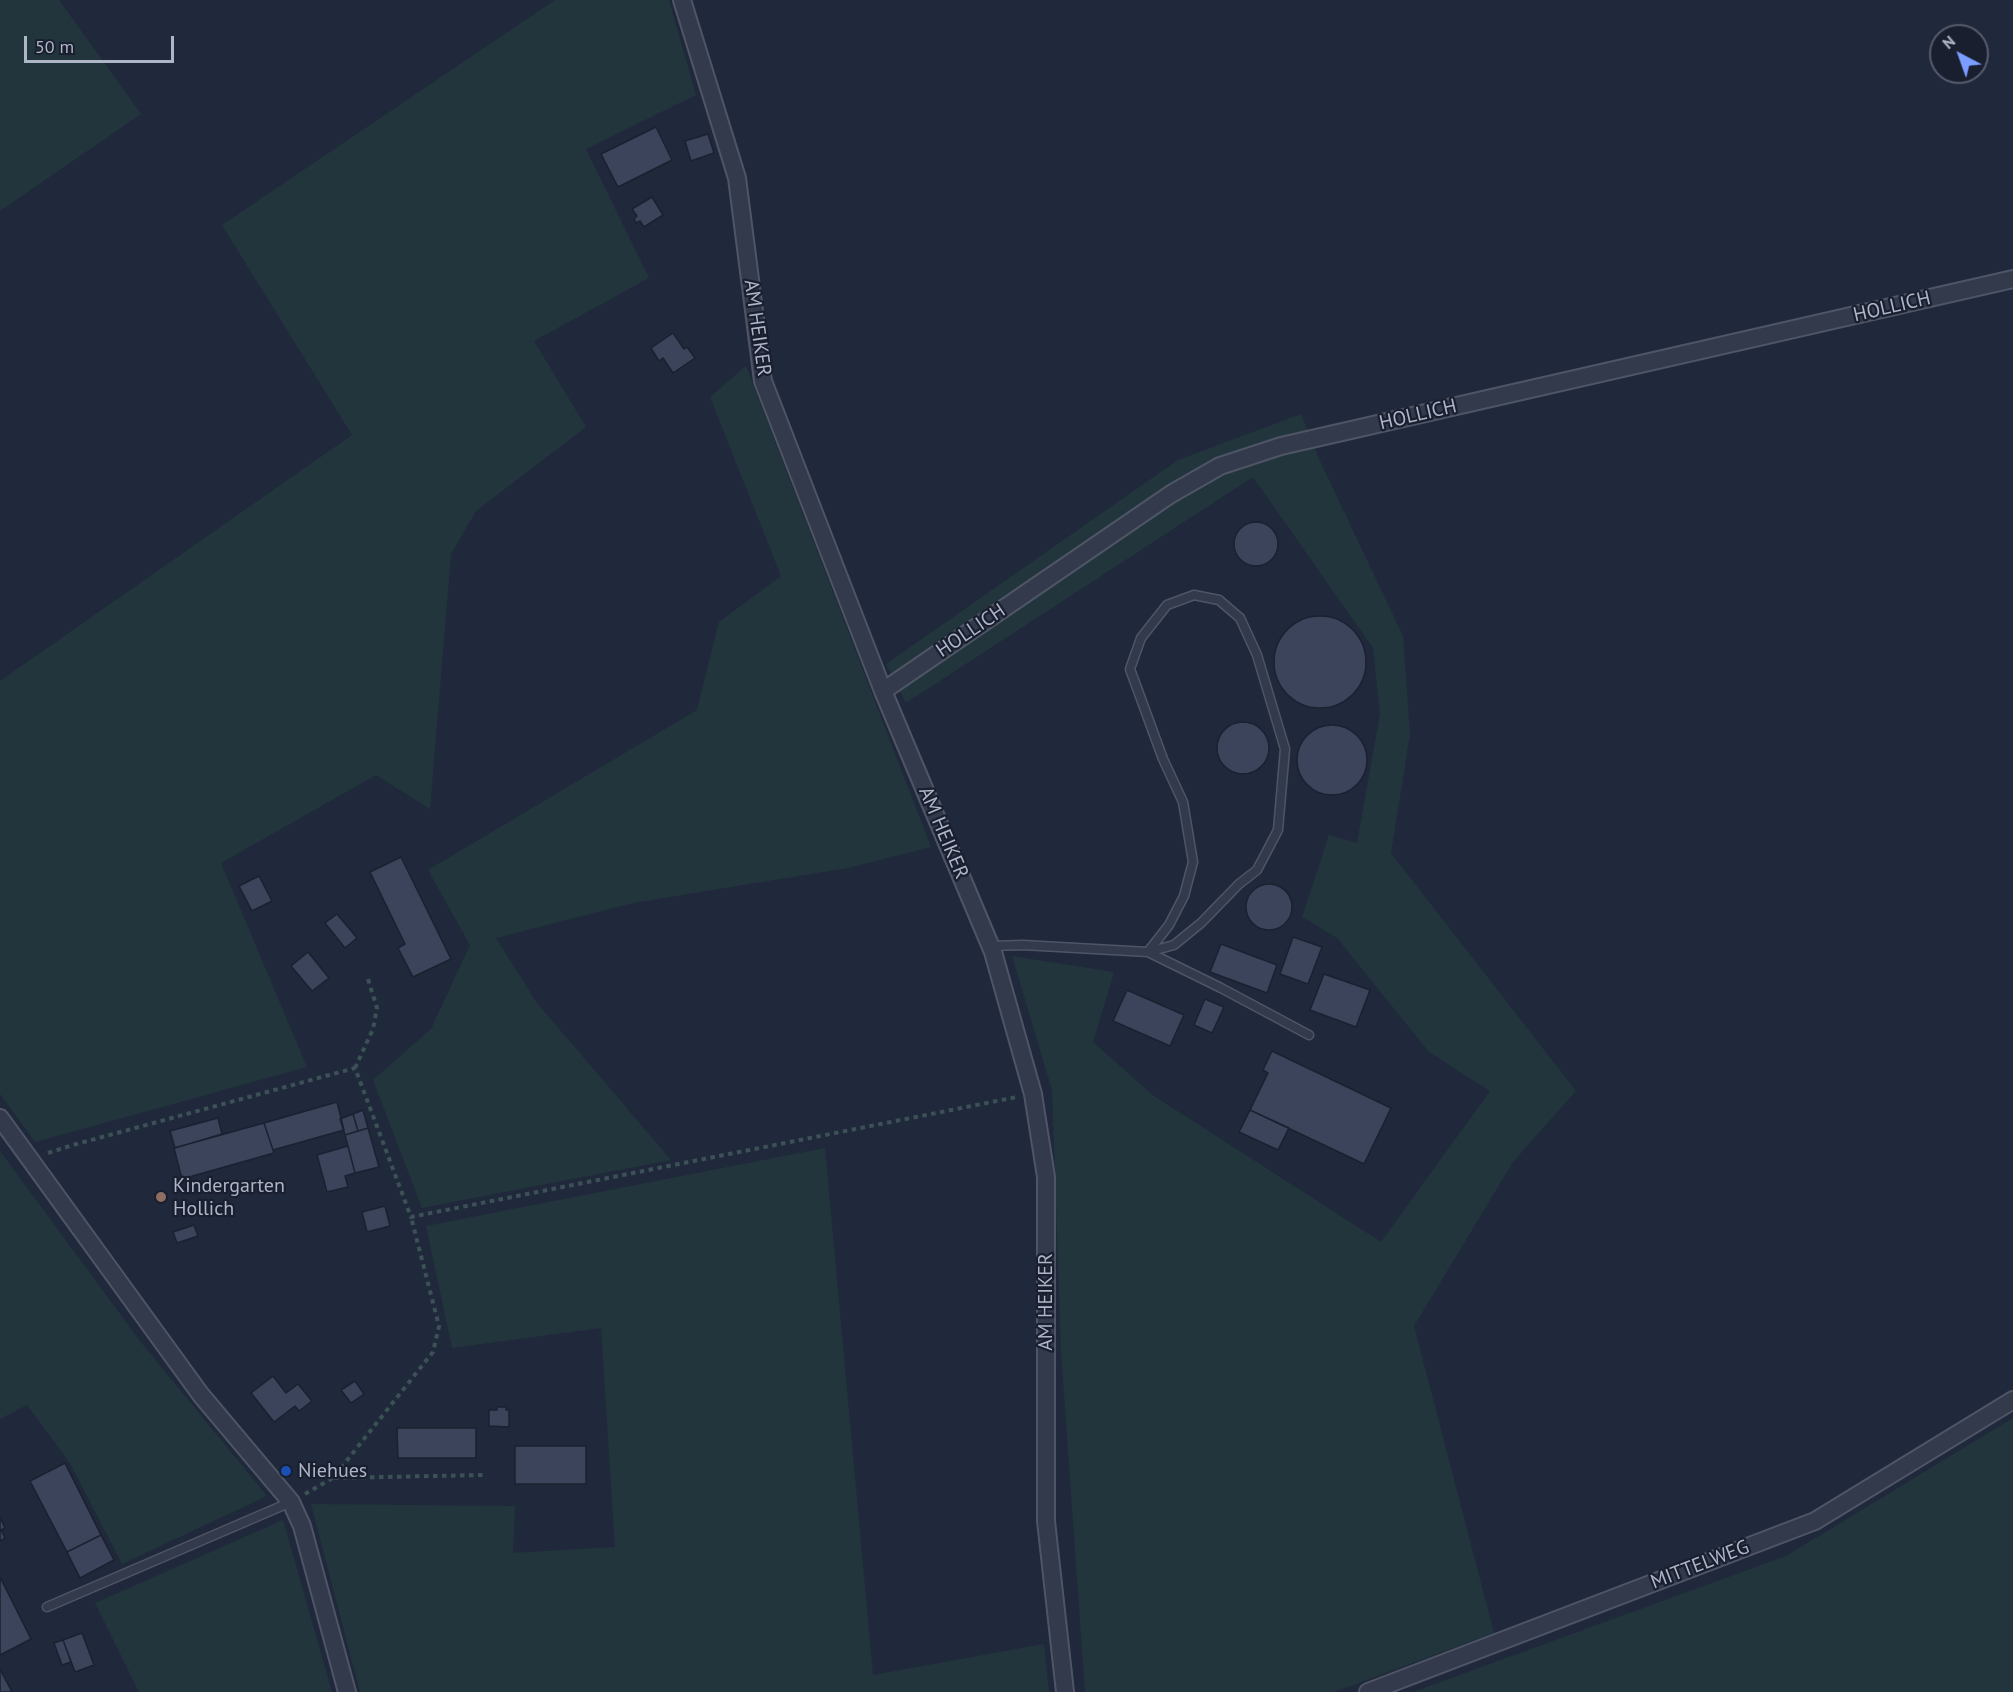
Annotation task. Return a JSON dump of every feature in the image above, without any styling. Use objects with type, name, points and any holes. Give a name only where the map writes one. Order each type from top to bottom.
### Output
[{"type":"street","name":"AM HEIKER","points":[[682,0],[737,178],[763,381],[883,692],[990,946],[1033,1094],[1046,1177],[1046,1521],[1065,1692]]},
{"type":"street","name":"HOLLICH","points":[[883,692],[1171,494],[1220,466],[1281,447],[2013,279]]},
{"type":"street","points":[[0,1118],[201,1395],[291,1502],[302,1526],[347,1692]]},
{"type":"street","name":"MITTELWEG","points":[[1368,1692],[1815,1521],[2013,1400]]},
{"type":"lane","points":[[990,946],[1023,945],[1148,952],[1174,945],[1257,870],[1278,830],[1285,749],[1257,655],[1240,618],[1219,600],[1194,596],[1167,605],[1141,638],[1130,669],[1163,759],[1183,802],[1193,862],[1184,896],[1169,925],[1148,952]]},
{"type":"lane","points":[[1148,952],[1309,1035]]},
{"type":"lane","points":[[47,1607],[291,1502]]},
{"type":"path","points":[[291,1502],[333,1478],[433,1352],[439,1326],[411,1217],[355,1068],[373,1029],[377,1008],[367,976]]},
{"type":"path","points":[[30,1159],[73,1145],[355,1068]]},
{"type":"path","points":[[411,1217],[1033,1094]]},
{"type":"path","points":[[333,1478],[483,1475]]},
{"type":"shaded area","points":[[0,0],[59,0],[141,114],[0,211]]},
{"type":"shaded area","points":[[555,0],[669,0],[696,95],[586,149],[649,278],[534,341],[586,427],[476,511],[451,554],[430,809],[376,775],[221,863],[307,1067],[35,1142],[0,1094],[0,681],[352,435],[222,225]]},
{"type":"shaded area","points":[[746,366],[931,847],[848,868],[633,903],[496,938],[537,1003],[671,1160],[422,1208],[373,1080],[431,1029],[470,945],[428,870],[697,710],[719,622],[781,576],[710,397]]},
{"type":"shaded area","points":[[1301,414],[1320,461],[1403,636],[1410,734],[1391,853],[1576,1091],[1513,1162],[1414,1326],[1494,1633],[1334,1692],[1085,1692],[1061,1351],[1052,1090],[1012,956],[1114,972],[1093,1042],[1154,1096],[1381,1242],[1490,1091],[1429,1052],[1337,938],[1302,917],[1329,835],[1357,843],[1380,714],[1373,648],[1253,477],[906,703],[886,664],[1178,460]]},
{"type":"shaded area","points":[[825,1148],[873,1675],[1044,1644],[1049,1692],[360,1692],[311,1504],[515,1506],[513,1553],[615,1547],[601,1328],[452,1348],[426,1226]]},
{"type":"shaded area","points":[[0,1151],[140,1341],[267,1496],[122,1564],[70,1463],[27,1405],[0,1419]]},
{"type":"shaded area","points":[[2013,1418],[2013,1692],[1413,1692],[1786,1556]]},
{"type":"shaded area","points":[[283,1520],[332,1692],[139,1692],[95,1603]]},
{"type":"building","points":[[656,127],[672,160],[618,187],[601,154]]},
{"type":"building","points":[[708,134],[714,153],[691,161],[685,141]]},
{"type":"building","points":[[652,197],[663,215],[644,227],[640,221],[636,223],[634,219],[637,216],[632,209]]},
{"type":"building","points":[[673,333],[684,349],[687,347],[695,358],[673,373],[663,358],[659,361],[651,348]]},
{"type":"building","points":[[1256,522],[1271,529],[1278,544],[1271,559],[1256,566],[1241,559],[1234,544],[1241,529]]},
{"type":"building","points":[[1320,616],[1338,619],[1353,629],[1363,644],[1366,662],[1363,680],[1353,695],[1338,705],[1320,708],[1302,705],[1287,695],[1277,680],[1274,662],[1277,644],[1287,629],[1302,619]]},
{"type":"building","points":[[1238,722],[1248,722],[1262,729],[1269,748],[1262,767],[1248,774],[1238,774],[1228,770],[1221,763],[1217,753],[1217,743],[1221,733],[1228,726]]},
{"type":"building","points":[[1332,725],[1345,728],[1357,735],[1364,747],[1367,760],[1364,773],[1357,785],[1345,792],[1332,795],[1319,792],[1307,785],[1300,773],[1297,760],[1300,747],[1307,735],[1319,728]]},
{"type":"building","points":[[401,857],[451,959],[413,977],[398,948],[405,944],[370,872]]},
{"type":"building","points":[[259,876],[272,901],[252,911],[239,886]]},
{"type":"building","points":[[1269,884],[1285,891],[1292,907],[1285,923],[1269,930],[1253,923],[1246,907],[1253,891]]},
{"type":"building","points":[[337,914],[357,938],[345,948],[325,923]]},
{"type":"building","points":[[1293,937],[1322,947],[1308,984],[1280,974]]},
{"type":"building","points":[[1221,944],[1277,965],[1267,993],[1210,972]]},
{"type":"building","points":[[308,952],[329,978],[312,991],[291,966]]},
{"type":"building","points":[[1324,974],[1370,990],[1356,1027],[1310,1010]]},
{"type":"building","points":[[1127,990],[1184,1015],[1170,1046],[1113,1021]]},
{"type":"building","points":[[1205,999],[1224,1007],[1212,1033],[1194,1025]]},
{"type":"building","points":[[1272,1051],[1391,1108],[1364,1164],[1250,1110],[1268,1073],[1263,1070]]},
{"type":"building","points":[[337,1102],[344,1130],[273,1150],[264,1123]]},
{"type":"building","points":[[363,1110],[368,1128],[358,1131],[353,1114]]},
{"type":"building","points":[[1250,1110],[1289,1128],[1278,1150],[1239,1132]]},
{"type":"building","points":[[353,1114],[358,1131],[345,1135],[340,1119]]},
{"type":"building","points":[[218,1118],[222,1134],[175,1148],[170,1131]]},
{"type":"building","points":[[264,1123],[274,1153],[182,1179],[174,1148]]},
{"type":"building","points":[[368,1128],[379,1167],[355,1173],[345,1135]]},
{"type":"building","points":[[348,1146],[355,1173],[345,1176],[348,1187],[327,1192],[317,1155]]},
{"type":"building","points":[[385,1206],[390,1226],[367,1232],[362,1212]]},
{"type":"building","points":[[194,1225],[198,1236],[177,1243],[173,1232]]},
{"type":"building","points":[[273,1376],[286,1393],[298,1384],[312,1401],[299,1411],[295,1406],[274,1422],[251,1393]]},
{"type":"building","points":[[355,1381],[364,1394],[351,1403],[341,1390]]},
{"type":"building","points":[[497,1407],[506,1407],[506,1410],[509,1410],[509,1427],[489,1426],[489,1410],[497,1410]]},
{"type":"building","points":[[397,1428],[476,1428],[476,1458],[398,1458]]},
{"type":"building","points":[[515,1446],[586,1446],[586,1484],[515,1484]]},
{"type":"building","points":[[65,1463],[101,1535],[67,1552],[30,1481]]},
{"type":"building","points":[[0,1517],[5,1528],[1,1530],[5,1538],[0,1541]]},
{"type":"building","points":[[101,1535],[114,1560],[80,1578],[67,1552]]},
{"type":"building","points":[[0,1577],[31,1639],[0,1655]]},
{"type":"building","points":[[82,1633],[94,1665],[75,1672],[63,1640]]},
{"type":"building","points":[[63,1640],[71,1662],[62,1665],[54,1643]]},
{"type":"building","points":[[0,1669],[12,1692],[0,1692]]},
{"type":"place","name":"Kindergarten Hollich","points":[[161,1197]]},
{"type":"place","name":"Niehues","points":[[286,1471]]}]
